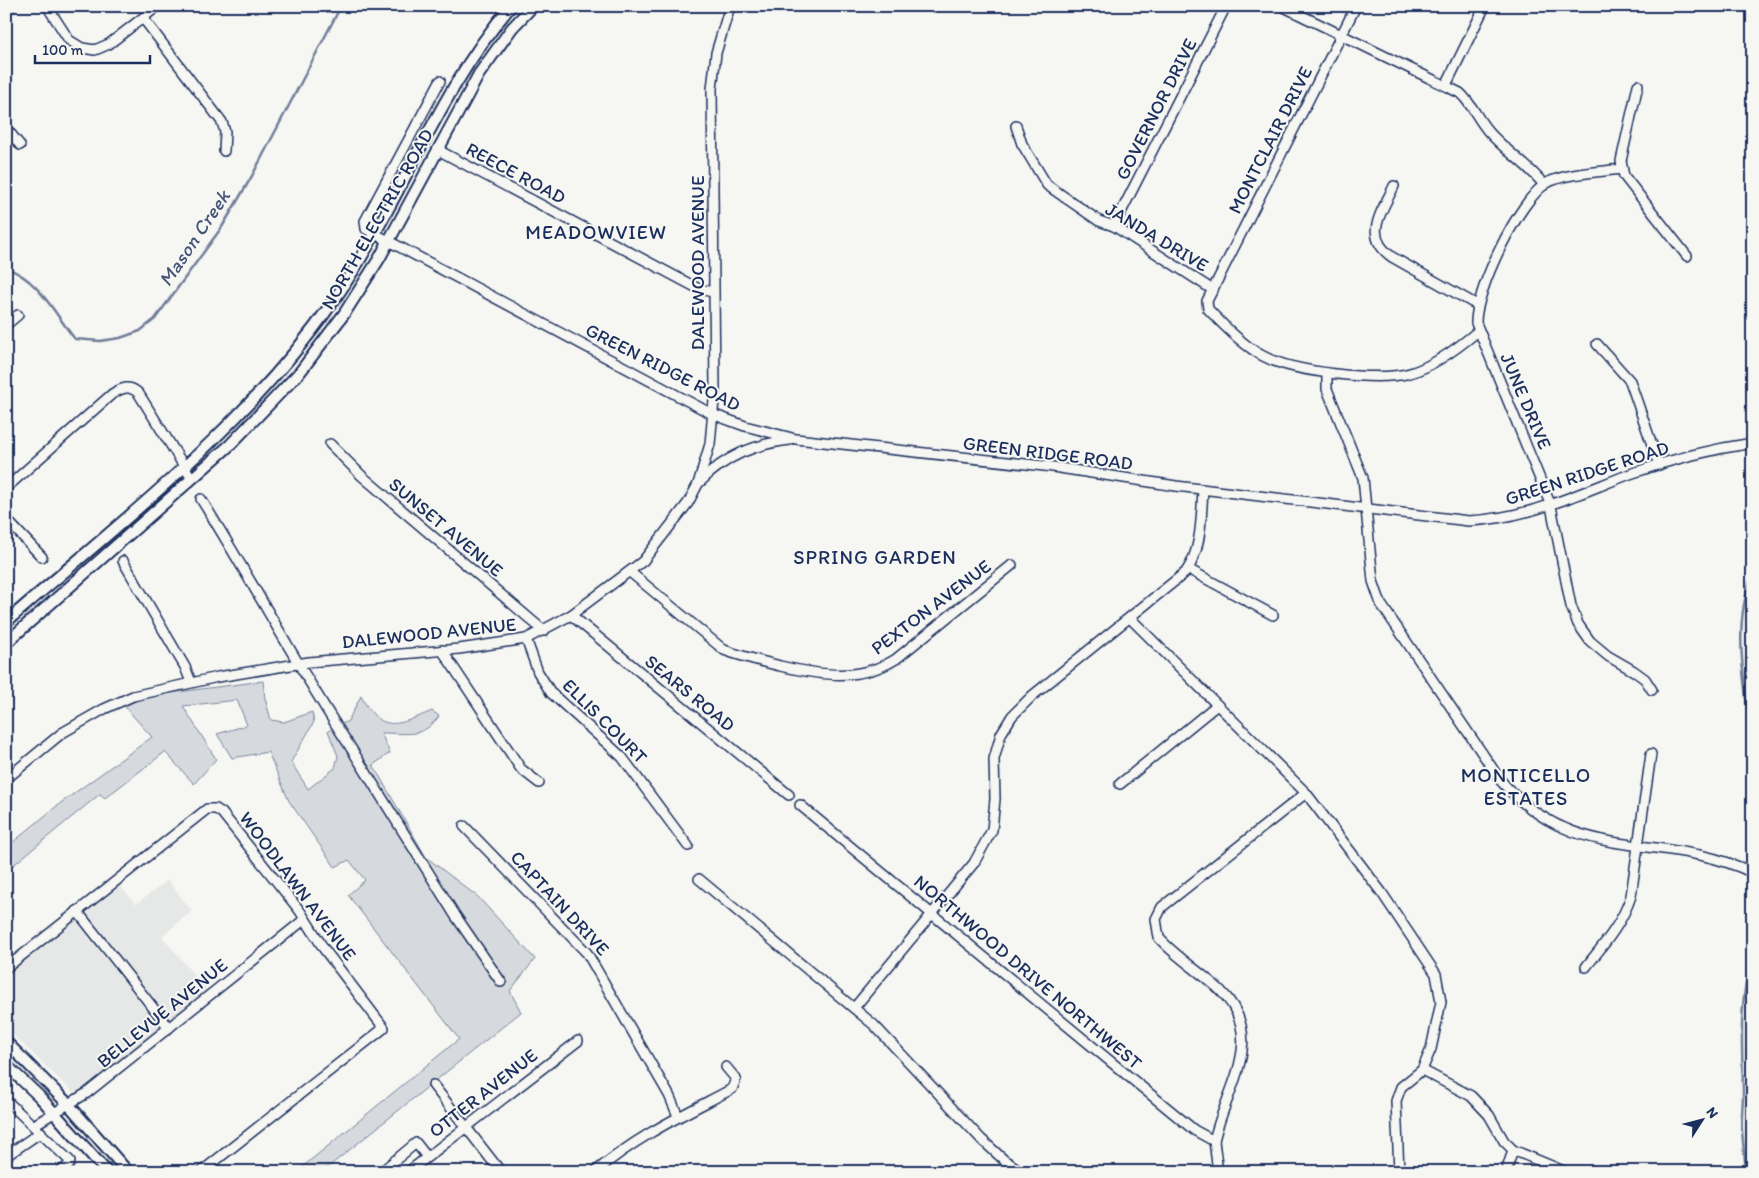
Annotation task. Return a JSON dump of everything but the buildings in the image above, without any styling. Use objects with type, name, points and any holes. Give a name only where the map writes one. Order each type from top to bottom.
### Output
[{"type":"main road","name":"NORTH ELECTRIC ROAD","points":[[6,622],[185,465],[230,423],[279,371],[332,303],[375,234],[474,54],[511,6]]},
{"type":"main road","name":"NORTH ELECTRIC ROAD","points":[[6,643],[192,479],[261,414],[300,372],[344,314],[389,242],[479,74],[512,28],[533,6]]},
{"type":"main road","points":[[6,1042],[69,1105],[128,1172]]},
{"type":"main road","points":[[6,1065],[54,1113],[107,1172]]},
{"type":"street","points":[[6,10],[11,6]]},
{"type":"street","points":[[47,6],[69,40],[76,46],[89,50],[101,49],[158,6]]},
{"type":"street","name":"DALEWOOD AVENUE","points":[[6,779],[62,733],[104,709],[150,691],[298,664],[491,646],[526,639],[571,616],[630,572],[654,549],[676,520],[698,484],[710,444],[714,389],[712,89],[716,52],[730,6]]},
{"type":"street","name":"GOVERNOR DRIVE","points":[[1114,226],[1226,6]]},
{"type":"street","points":[[1282,6],[1446,85],[1466,99],[1488,132],[1527,165],[1544,185],[1557,179],[1622,169]]},
{"type":"street","name":"MONTCLAIR DRIVE","points":[[1213,290],[1356,6]]},
{"type":"street","points":[[1446,85],[1485,6]]},
{"type":"street","points":[[143,18],[222,122],[226,132],[224,151]]},
{"type":"street","points":[[375,234],[366,229],[365,221],[440,82]]},
{"type":"street","points":[[1638,85],[1621,161],[1624,176],[1687,256]]},
{"type":"street","name":"JANDA DRIVE","points":[[1016,126],[1022,144],[1047,185],[1099,221],[1114,226],[1213,290],[1207,301],[1208,309],[1252,349],[1271,360],[1327,373],[1382,376],[1409,373],[1456,348],[1478,331]]},
{"type":"street","points":[[6,128],[20,144]]},
{"type":"street","points":[[411,134],[425,142]]},
{"type":"street","name":"REECE ROAD","points":[[438,150],[699,289],[713,292]]},
{"type":"street","name":"JUNE DRIVE","points":[[1544,185],[1533,196],[1506,237],[1478,305],[1476,314],[1478,331],[1552,506],[1571,606],[1578,624],[1590,641],[1608,656],[1645,679],[1652,690]]},
{"type":"street","points":[[1394,186],[1377,224],[1376,236],[1380,247],[1392,257],[1478,305]]},
{"type":"street","name":"GREEN RIDGE ROAD","points":[[375,234],[712,414],[760,430],[796,439],[1053,467],[1203,490],[1469,521],[1505,518],[1552,506],[1659,465],[1711,451],[1753,443]]},
{"type":"street","points":[[6,325],[18,315]]},
{"type":"street","points":[[1597,344],[1630,381],[1659,465]]},
{"type":"street","points":[[1327,373],[1327,389],[1360,466],[1373,581],[1381,604],[1501,781],[1525,805],[1556,826],[1583,836],[1638,846],[1708,855],[1753,873]]},
{"type":"street","points":[[6,488],[85,418],[121,389],[131,387],[135,389],[185,465],[192,479]]},
{"type":"street","points":[[698,484],[717,467],[740,452],[774,442],[796,439]]},
{"type":"street","name":"SUNSET AVENUE","points":[[330,444],[362,476],[544,631]]},
{"type":"street","points":[[854,1008],[974,863],[989,836],[994,815],[994,759],[1001,734],[1009,720],[1032,696],[1179,580],[1188,568],[1198,545],[1203,490]]},
{"type":"street","points":[[202,499],[330,719],[349,745],[390,813],[501,982]]},
{"type":"street","points":[[6,519],[42,557]]},
{"type":"street","points":[[123,561],[185,667],[191,682]]},
{"type":"street","name":"PEXTON AVENUE","points":[[630,572],[724,650],[741,657],[823,675],[841,675],[868,672],[896,659],[1012,565]]},
{"type":"street","points":[[1188,568],[1273,615]]},
{"type":"street","name":"SEARS ROAD","points":[[571,616],[789,796]]},
{"type":"street","points":[[1130,618],[1306,793],[1382,893],[1436,974],[1441,992],[1440,1012],[1431,1050],[1422,1070],[1401,1087],[1396,1102],[1399,1172]]},
{"type":"street","name":"ELLIS COURT","points":[[526,639],[538,672],[551,693],[622,757],[688,846]]},
{"type":"street","points":[[442,650],[521,769],[539,783]]},
{"type":"street","points":[[1120,784],[1217,705]]},
{"type":"street","points":[[1586,967],[1611,936],[1626,909],[1638,846],[1651,754]]},
{"type":"street","points":[[1218,1172],[1214,1141],[1241,1057],[1243,1031],[1236,1011],[1220,990],[1158,938],[1156,919],[1162,907],[1306,793]]},
{"type":"street","name":"NORTHWOOD DRIVE NORTHWEST","points":[[800,805],[1194,1130],[1214,1141]]},
{"type":"street","name":"WOODLAWN AVENUE","points":[[78,911],[170,837],[208,809],[216,809],[222,813],[305,919],[324,949],[384,1025],[382,1030],[201,1172]]},
{"type":"street","name":"CAPTAIN DRIVE","points":[[464,826],[587,953],[669,1095],[678,1116]]},
{"type":"street","points":[[699,879],[854,1008],[894,1045],[994,1152],[1023,1172]]},
{"type":"street","points":[[6,968],[78,911],[169,1028]]},
{"type":"street","name":"BELLEVUE AVENUE","points":[[34,1125],[92,1089],[305,919]]},
{"type":"street","name":"OTTER AVENUE","points":[[408,1172],[578,1041]]},
{"type":"street","points":[[595,1172],[638,1138],[732,1089],[736,1079],[726,1067]]},
{"type":"street","points":[[1422,1070],[1471,1096],[1489,1115],[1504,1142],[1513,1150],[1566,1172]]},
{"type":"street","points":[[433,1085],[501,1172]]},
{"type":"street","points":[[6,1100],[70,1161],[69,1165],[60,1172]]},
{"type":"street","points":[[6,1156],[41,1132]]},
{"type":"street","points":[[381,1172],[416,1143],[427,1158]]},
{"type":"street","points":[[1506,1172],[1513,1150]]},
{"type":"shaded area","points":[[263,681],[271,720],[284,722],[312,712],[314,722],[291,762],[308,789],[335,768],[338,756],[328,731],[348,721],[361,696],[368,708],[383,722],[400,723],[432,711],[439,716],[427,728],[420,731],[406,734],[381,733],[390,753],[373,765],[426,857],[478,897],[535,959],[510,991],[521,1012],[322,1172],[296,1172],[459,1039],[348,895],[365,880],[349,860],[335,867],[289,801],[268,752],[232,758],[217,734],[247,725],[237,700],[183,706],[216,759],[194,784],[165,752],[105,798],[100,794],[6,871],[6,848],[58,805],[152,737],[124,706],[147,696]]},
{"type":"shaded area","points":[[168,880],[192,911],[162,936],[207,991],[76,1095],[6,1028],[6,973],[118,884],[136,904]]},
{"type":"waterway","name":"Mason Creek","points":[[6,268],[18,273],[37,288],[75,339],[100,341],[120,338],[140,331],[155,319],[222,227],[252,176],[341,6]]},
{"type":"waterway","points":[[1753,574],[1746,596],[1742,619],[1741,643],[1753,761]]},
{"type":"waterway","points":[[1746,1172],[1742,1126],[1742,1025],[1745,991],[1753,957]]},
{"type":"district","name":"MEADOWVIEW","points":[[596,232]]},
{"type":"district","name":"SPRING GARDEN","points":[[875,557]]},
{"type":"district","name":"MONTICELLO ESTATES","points":[[1526,786]]}]
